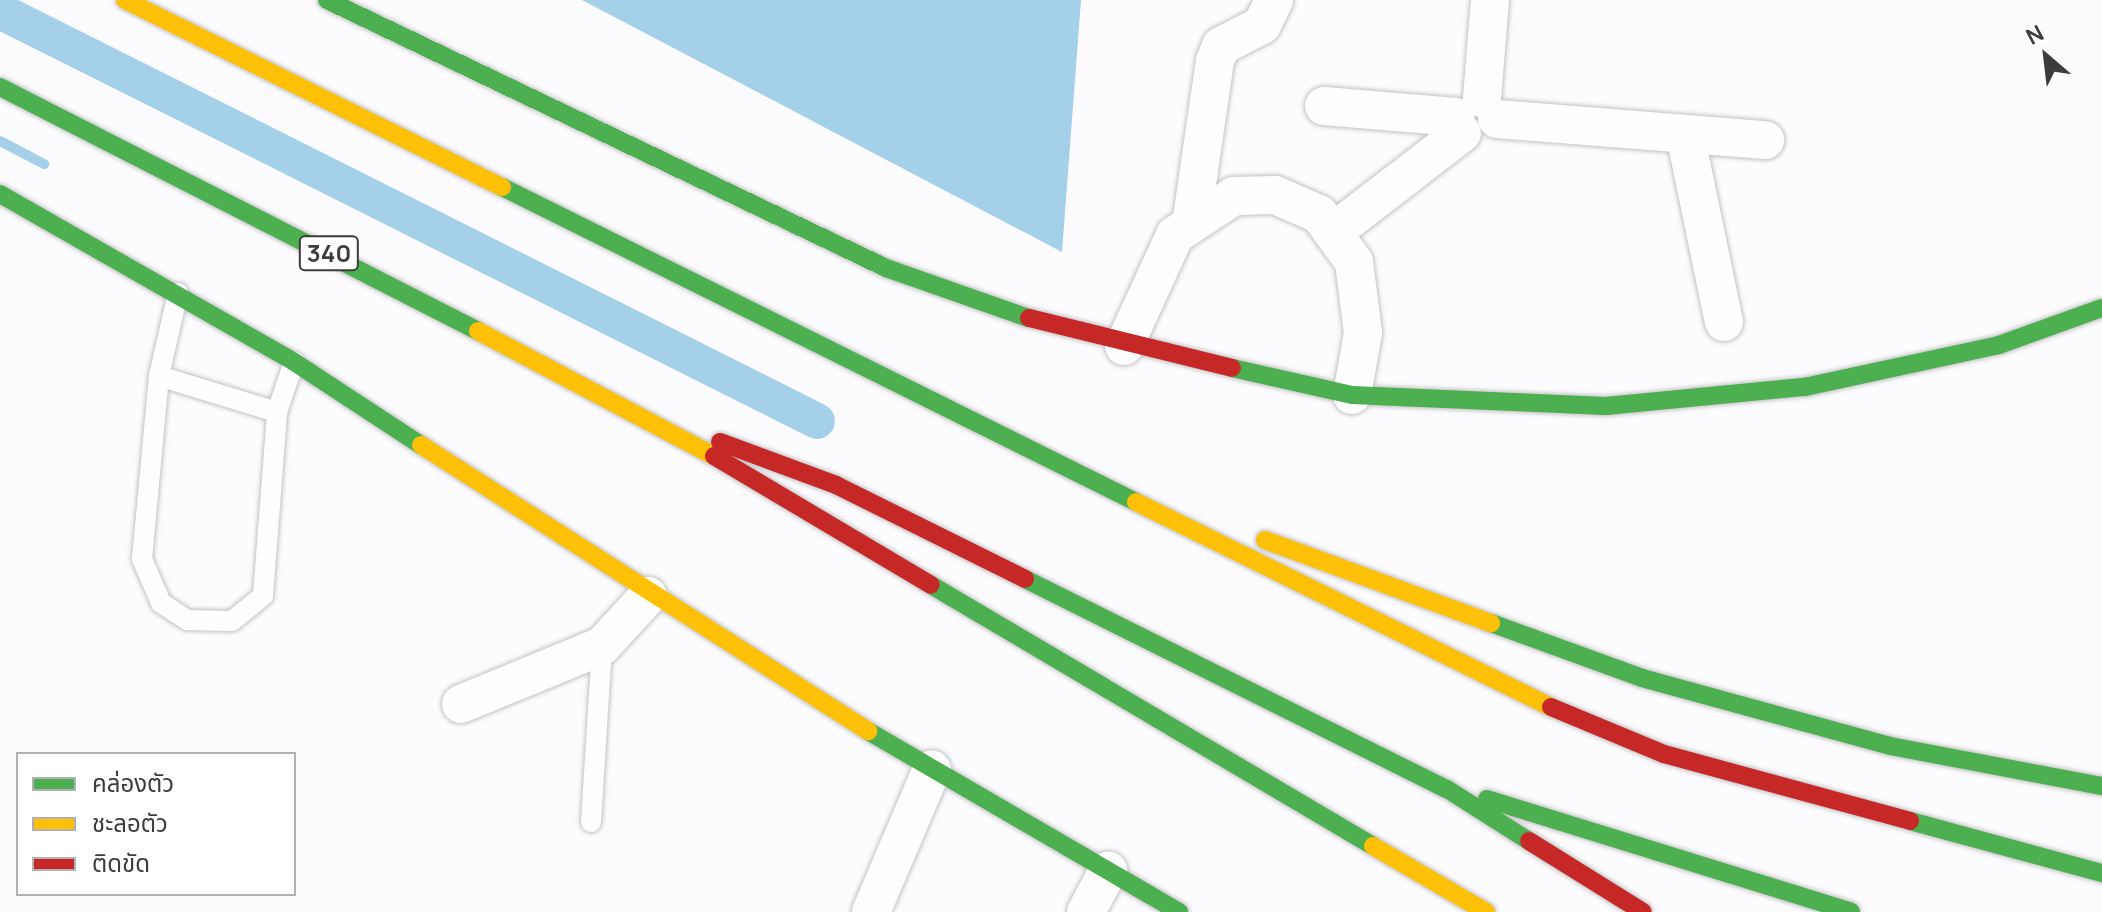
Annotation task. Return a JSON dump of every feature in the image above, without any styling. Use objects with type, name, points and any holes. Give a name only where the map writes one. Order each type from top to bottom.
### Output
[{"type":"main road","points":[[125,0],[781,330],[1054,457],[1400,636],[1664,754],[2102,873]]},
{"type":"main road","points":[[327,0],[886,268],[1124,346],[1352,395],[1606,406],[1805,387],[1999,345],[2102,308]]},
{"type":"main road","name":"340","points":[[0,87],[656,422]]},
{"type":"main road","points":[[0,194],[294,362],[648,596],[932,769],[1179,912]]},
{"type":"main road","points":[[656,422],[836,485],[1447,789],[1643,912]]},
{"type":"main road","points":[[656,422],[1486,912]]},
{"type":"main road","points":[[1054,457],[1642,678],[1890,746],[2102,786]]},
{"type":"main road","points":[[1447,789],[1851,912]]},
{"type":"street","points":[[1192,218],[1215,61],[1221,46],[1262,25],[1274,0]]},
{"type":"street","points":[[1336,230],[1474,117],[1490,0]]},
{"type":"street","points":[[1324,106],[1765,140]]},
{"type":"street","points":[[1685,134],[1724,322]]},
{"type":"street","points":[[1124,346],[1160,257],[1192,218],[1234,196],[1275,195],[1336,230],[1363,301],[1352,395]]},
{"type":"street","points":[[461,704],[602,646],[648,596]]},
{"type":"street","points":[[871,912],[932,769]]},
{"type":"street","points":[[1086,912],[1108,871]]},
{"type":"lane","points":[[178,293],[159,376],[142,559],[161,603],[187,620],[232,621],[263,596],[277,412],[294,362]]},
{"type":"lane","points":[[159,376],[277,412]]},
{"type":"lane","points":[[591,822],[602,646]]},
{"type":"water","points":[[582,0],[1081,0],[1062,252]]},
{"type":"waterway","points":[[0,11],[817,421]]},
{"type":"waterway","points":[[0,141],[44,164]]},
{"type":"traffic: fast","points":[[327,0],[886,268],[1029,318]]},
{"type":"traffic: fast","points":[[0,87],[478,331]]},
{"type":"traffic: fast","points":[[502,187],[1136,502]]},
{"type":"traffic: fast","points":[[0,194],[294,362],[421,445]]},
{"type":"traffic: fast","points":[[1232,368],[1352,395],[1606,406],[1805,387],[1999,345],[2102,308]]},
{"type":"traffic: fast","points":[[1025,579],[1447,789],[1529,841]]},
{"type":"traffic: fast","points":[[931,585],[1373,846]]},
{"type":"traffic: fast","points":[[1491,623],[1642,678],[1890,746],[2102,786]]},
{"type":"traffic: fast","points":[[868,731],[1179,912]]},
{"type":"traffic: fast","points":[[1487,799],[1851,912]]},
{"type":"traffic: fast","points":[[1910,821],[2102,873]]},
{"type":"traffic: slow","points":[[125,0],[502,187]]},
{"type":"traffic: slow","points":[[478,331],[714,456]]},
{"type":"traffic: slow","points":[[421,445],[868,731]]},
{"type":"traffic: slow","points":[[1136,502],[1551,707]]},
{"type":"traffic: slow","points":[[1265,540],[1491,623]]},
{"type":"traffic: slow","points":[[1373,846],[1486,912]]},
{"type":"traffic: jam","points":[[1029,318],[1232,368]]},
{"type":"traffic: jam","points":[[720,442],[836,485],[1025,579]]},
{"type":"traffic: jam","points":[[714,456],[931,585]]},
{"type":"traffic: jam","points":[[1551,707],[1664,754],[1910,821]]},
{"type":"traffic: jam","points":[[1529,841],[1643,912]]}]
